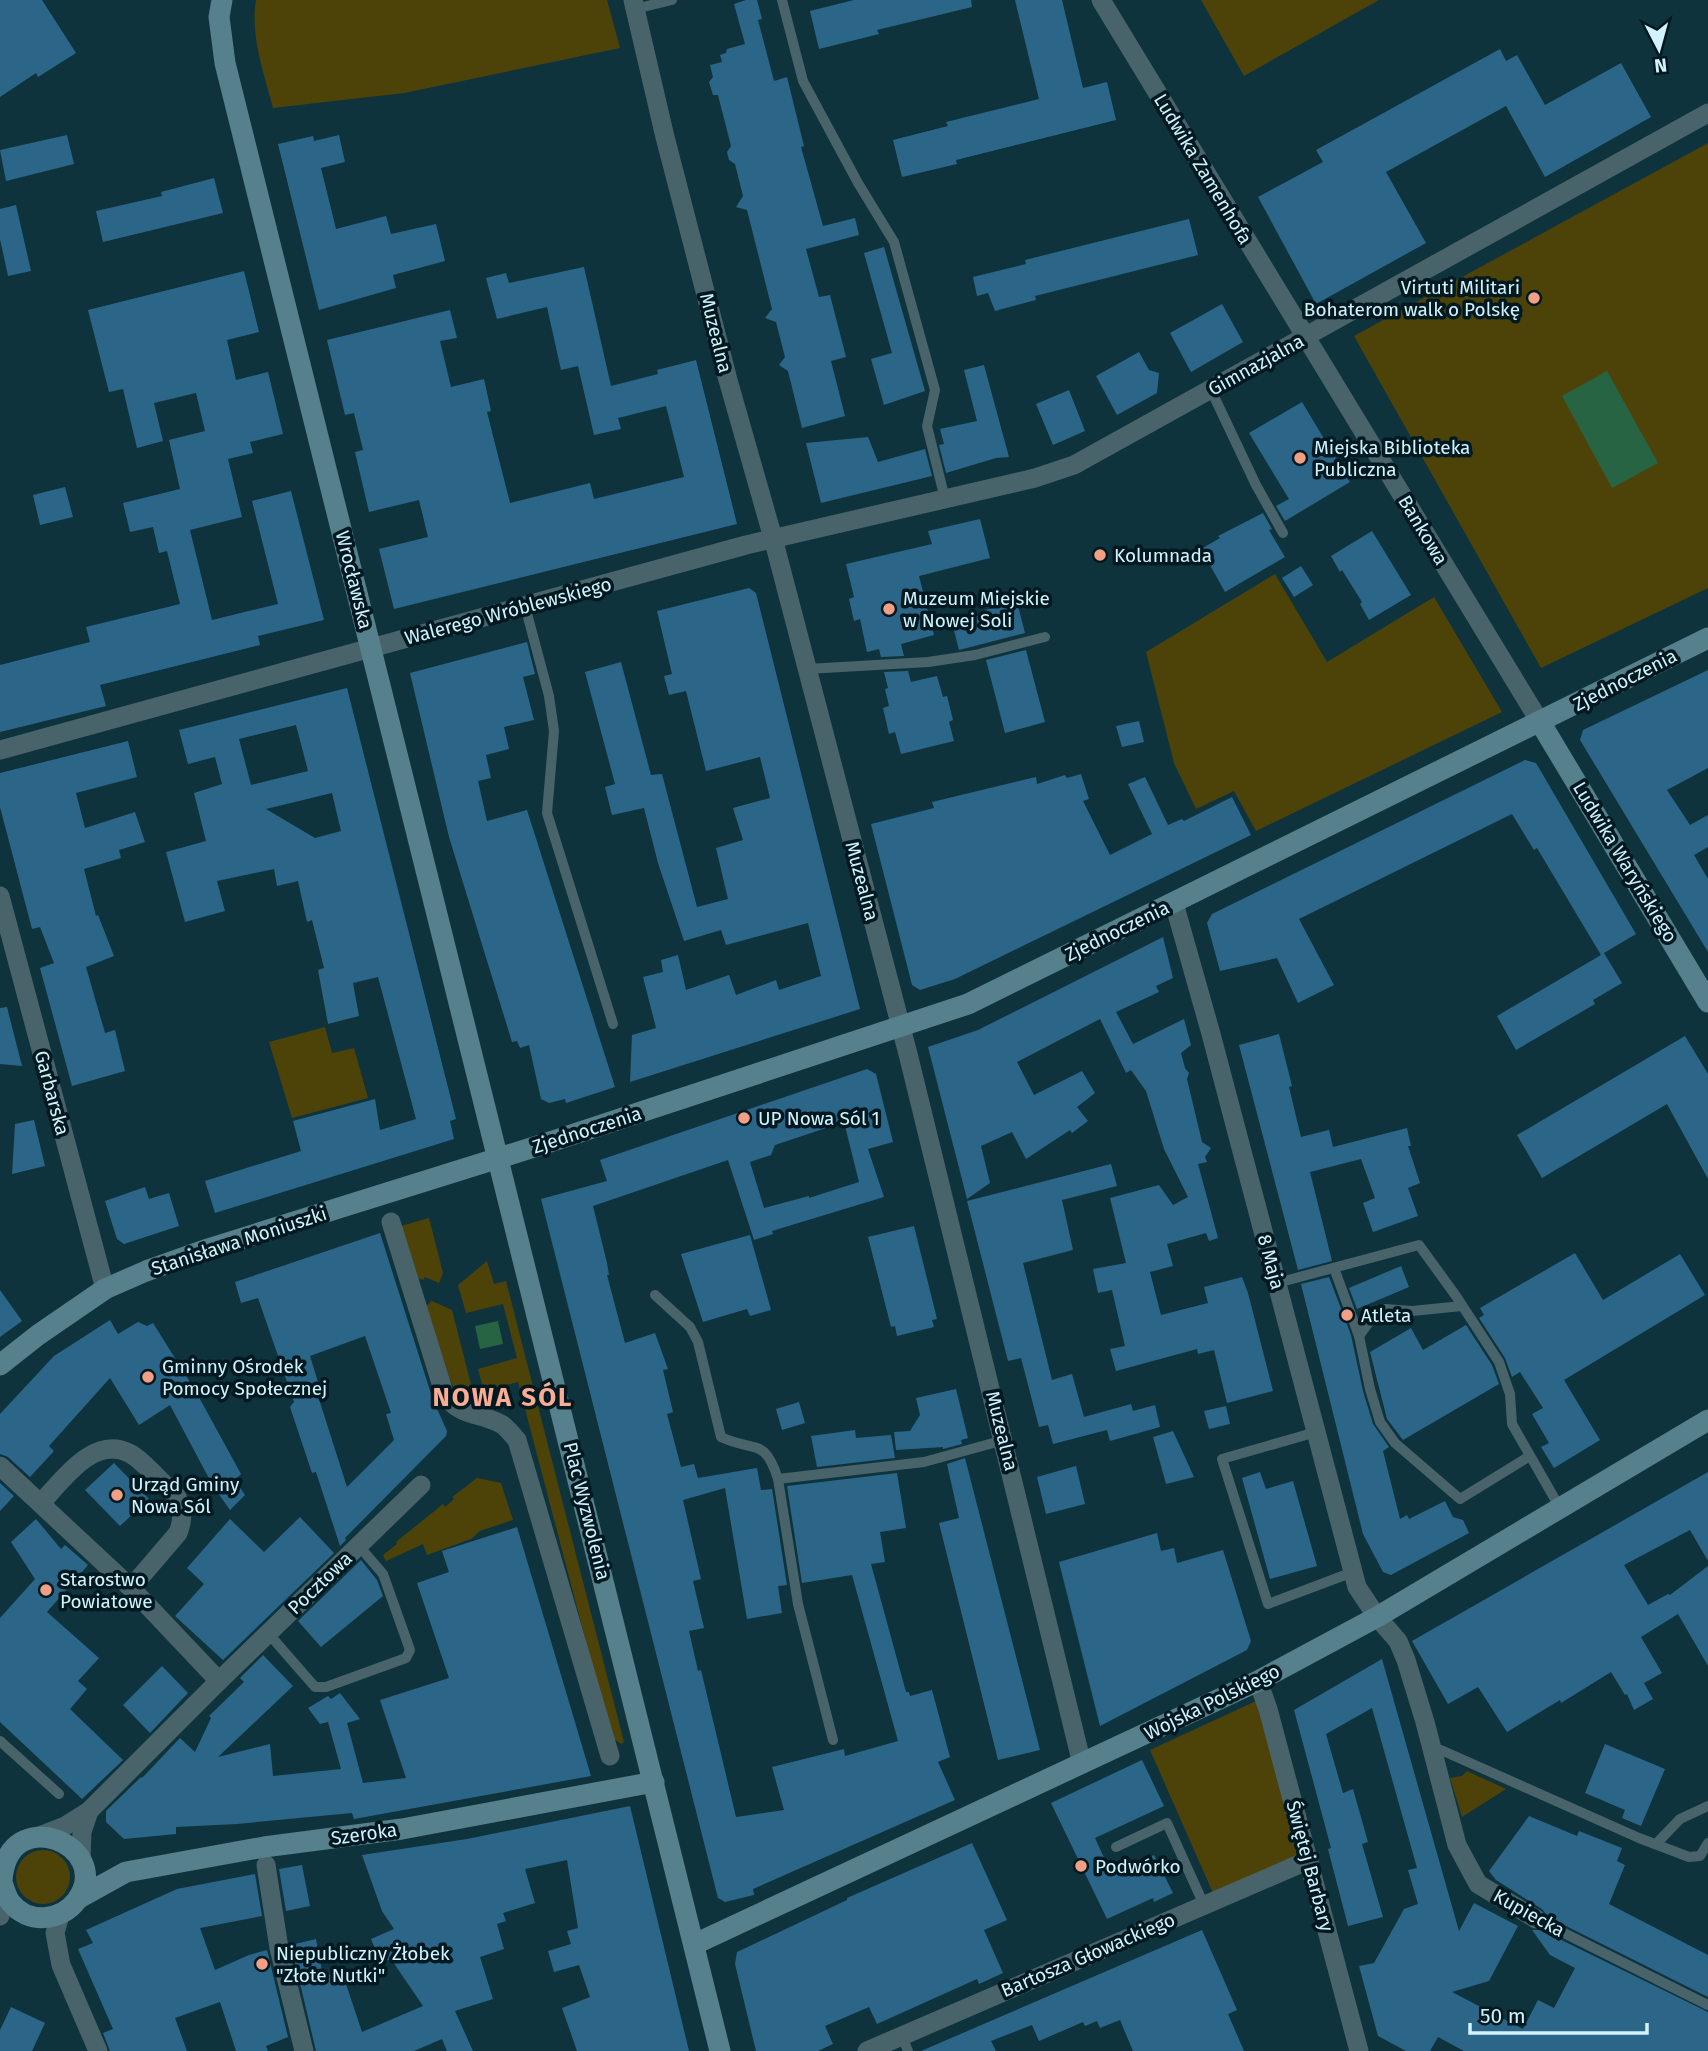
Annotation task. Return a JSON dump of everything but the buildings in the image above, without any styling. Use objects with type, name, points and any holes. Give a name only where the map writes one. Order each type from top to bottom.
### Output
[{"type":"street","name":"Wrocławska","points":[[222,0],[219,17],[225,63],[499,1158]]},
{"type":"street","name":"Ludwika Zamenhofa","points":[[1101,0],[1306,338]]},
{"type":"street","name":"Muzealna","points":[[634,5],[728,380],[773,538],[900,1027],[1082,1764]]},
{"type":"street","name":"Gimnazjalna","points":[[773,538],[1035,478],[1074,465],[1708,113]]},
{"type":"street","name":"Bankowa","points":[[1306,338],[1540,722]]},
{"type":"street","name":"Walerego Wróblewskiego","points":[[0,750],[773,538]]},
{"type":"street","name":"Zjednoczenia","points":[[499,1158],[968,1004],[1708,638]]},
{"type":"street","name":"Ludwika Waryńskiego","points":[[1540,722],[1708,1002]]},
{"type":"street","name":"Garbarska","points":[[0,896],[105,1289]]},
{"type":"street","name":"8 Maja","points":[[1174,903],[1357,1587],[1377,1617]]},
{"type":"street","name":"Stanisława Moniuszki","points":[[0,1365],[105,1289],[208,1250],[499,1158]]},
{"type":"street","name":"Plac Wyzwolenia","points":[[499,1158],[720,2051]]},
{"type":"street","points":[[391,1222],[444,1396],[454,1407],[502,1424],[517,1440],[610,1756]]},
{"type":"street","name":"Wojska Polskiego","points":[[695,1944],[1258,1681],[1377,1617],[1708,1420]]},
{"type":"street","points":[[40,1503],[91,1454],[116,1449],[130,1453],[177,1497],[182,1524],[178,1533],[131,1588]]},
{"type":"street","points":[[0,1466],[131,1588],[219,1681]]},
{"type":"street","name":"Pocztowa","points":[[39,1836],[65,1826],[89,1811],[421,1485]]},
{"type":"street","name":"Kupiecka","points":[[1377,1617],[1398,1641],[1406,1660],[1457,1845],[1479,1884],[1536,1919]]},
{"type":"street","name":"Świętej Barbary","points":[[1258,1681],[1268,1709],[1359,2051]]},
{"type":"street","name":"Szeroka","points":[[79,1898],[126,1872],[264,1847],[402,1829],[654,1782]]},
{"type":"street","points":[[3,1885],[13,1905],[35,1918],[60,1915],[71,1908],[79,1898],[83,1886],[82,1832],[89,1811]]},
{"type":"street","points":[[0,1916],[3,1869],[8,1857],[8,1843],[39,1836],[52,1837],[74,1850],[81,1861]]},
{"type":"street","name":"Bartosza Głowackiego","points":[[867,2051],[905,2043],[1204,1905],[1309,1860]]},
{"type":"street","points":[[266,1865],[279,1948],[304,2051]]},
{"type":"street","points":[[60,1915],[55,1933],[61,1965],[98,2051]]},
{"type":"lane","points":[[634,5],[672,0]]},
{"type":"lane","points":[[782,0],[803,80],[858,183],[894,242],[935,390],[927,426],[945,499]]},
{"type":"lane","points":[[1210,390],[1256,485],[1283,533]]},
{"type":"lane","points":[[525,606],[549,696],[554,731],[547,813],[613,1024]]},
{"type":"lane","points":[[807,669],[975,655],[1045,636]]},
{"type":"lane","points":[[1277,1283],[1419,1245],[1499,1362],[1510,1394],[1512,1424],[1560,1508]]},
{"type":"lane","points":[[1334,1268],[1359,1336],[1380,1422],[1395,1443],[1460,1499],[1530,1456]]},
{"type":"lane","points":[[654,1295],[690,1327],[698,1342],[722,1437],[734,1443],[756,1446],[771,1457],[778,1479],[798,1604],[833,1740]]},
{"type":"lane","points":[[1359,1336],[1374,1315],[1385,1309],[1412,1311],[1462,1306]]},
{"type":"lane","points":[[1316,1432],[1222,1459],[1268,1604],[1353,1572]]},
{"type":"lane","points":[[778,1479],[924,1462],[1004,1440]]},
{"type":"lane","points":[[268,1633],[315,1687],[326,1687],[406,1658],[410,1650],[383,1574],[359,1546]]},
{"type":"lane","points":[[0,1741],[59,1794]]},
{"type":"lane","points":[[1432,1751],[1441,1751],[1689,1857],[1703,1852],[1708,1843]]},
{"type":"lane","points":[[1656,1844],[1680,1819],[1708,1806]]},
{"type":"lane","points":[[1116,1847],[1167,1823],[1204,1905]]},
{"type":"lane","name":"Kupiecka","points":[[1536,1919],[1708,2005]]},
{"type":"shaded area","points":[[256,0],[607,0],[620,48],[404,93],[273,108],[256,41]]},
{"type":"shaded area","points":[[1201,0],[1379,0],[1244,76]]},
{"type":"shaded area","points":[[1708,143],[1708,588],[1541,668],[1354,336]]},
{"type":"shaded area","points":[[1607,371],[1658,463],[1612,488],[1562,396]]},
{"type":"shaded area","points":[[1275,574],[1327,662],[1434,597],[1502,712],[1256,831],[1234,791],[1196,809],[1174,763],[1146,652]]},
{"type":"shaded area","points":[[325,1027],[332,1053],[354,1048],[368,1098],[292,1118],[269,1042]]},
{"type":"shaded area","points":[[429,1218],[443,1273],[439,1283],[425,1277],[423,1280],[418,1278],[401,1226]]},
{"type":"shaded area","points":[[487,1261],[494,1284],[506,1281],[624,1742],[621,1744],[611,1737],[518,1382],[484,1391],[478,1369],[517,1358],[503,1304],[466,1313],[458,1285]]},
{"type":"shaded area","points":[[432,1301],[452,1310],[476,1404],[464,1407],[450,1380],[426,1306]]},
{"type":"shaded area","points":[[498,1321],[503,1344],[480,1349],[475,1326]]},
{"type":"shaded area","points":[[477,1478],[501,1483],[513,1520],[480,1531],[471,1539],[427,1555],[423,1544],[386,1561],[383,1555],[397,1544],[396,1542],[443,1504],[445,1507],[454,1499],[452,1497]]},
{"type":"shaded area","points":[[1256,1701],[1300,1858],[1213,1893],[1150,1750]]},
{"type":"shaded area","points":[[1467,1771],[1506,1789],[1462,1817],[1450,1778],[1462,1776]]},
{"type":"shaded area","points":[[43,1850],[62,1858],[70,1877],[62,1896],[43,1904],[24,1896],[16,1877],[24,1858]]},
{"type":"place","name":"Virtuti Militari Bohaterom walk o Polskę","points":[[1534,298]]},
{"type":"place","name":"Miejska Biblioteka Publiczna","points":[[1300,458]]},
{"type":"place","name":"Kolumnada","points":[[1100,555]]},
{"type":"place","name":"Muzeum Miejskie w Nowej Soli","points":[[889,609]]},
{"type":"place","name":"UP Nowa Sól 1","points":[[744,1118]]},
{"type":"place","name":"Atleta","points":[[1347,1315]]},
{"type":"place","name":"Gminny Ośrodek Pomocy Społecznej","points":[[148,1377]]},
{"type":"place","name":"Urząd Gminy Nowa Sól","points":[[117,1495]]},
{"type":"place","name":"Starostwo Powiatowe","points":[[46,1590]]},
{"type":"place","name":"Podwórko","points":[[1081,1866]]},
{"type":"place","name":"Niepubliczny Żłobek \"Złote Nutki\"","points":[[262,1964]]},
{"type":"district","name":"NOWA SÓL","points":[[503,1397]]}]
